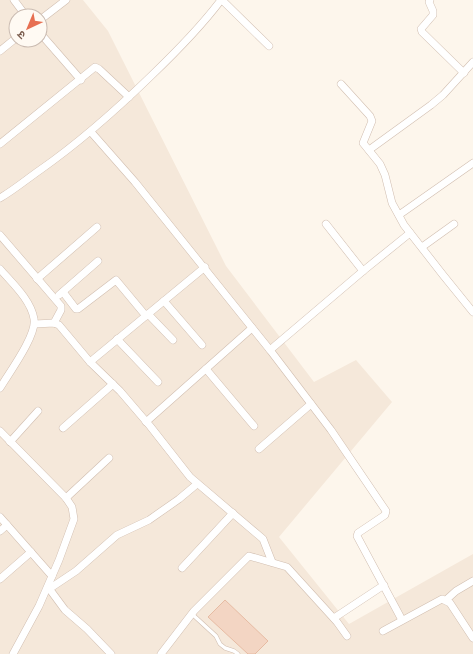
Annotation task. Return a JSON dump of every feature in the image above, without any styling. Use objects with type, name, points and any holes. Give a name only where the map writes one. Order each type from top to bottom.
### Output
[{"type":"street","points":[[48,14],[66,0]]},
{"type":"street","points":[[0,198],[91,132],[186,41],[222,0],[269,46]]},
{"type":"street","points":[[430,0],[429,2],[433,15],[422,26],[422,32],[464,73]]},
{"type":"street","points":[[48,42],[81,80]]},
{"type":"street","points":[[0,51],[8,44]]},
{"type":"street","points":[[369,150],[444,95],[473,62]]},
{"type":"street","points":[[0,144],[70,86],[81,80],[93,68],[97,67],[129,97]]},
{"type":"street","points":[[341,84],[370,116],[372,121],[363,143],[380,164],[385,175],[392,203],[410,233],[473,312]]},
{"type":"street","points":[[91,132],[135,182],[270,350],[331,430],[386,511],[385,514],[357,535],[402,620]]},
{"type":"street","points":[[399,215],[473,163]]},
{"type":"street","points":[[326,224],[363,271]]},
{"type":"street","points":[[422,247],[454,224]]},
{"type":"street","points":[[37,279],[97,227]]},
{"type":"street","points":[[270,350],[410,233]]},
{"type":"street","points":[[0,235],[61,306],[62,310],[54,323]]},
{"type":"street","points":[[54,299],[98,261]]},
{"type":"street","points":[[90,362],[204,267]]},
{"type":"street","points":[[0,268],[24,297],[33,313],[35,324],[31,336],[0,388]]},
{"type":"street","points":[[63,292],[78,309],[114,280],[116,280],[147,315],[172,340]]},
{"type":"street","points":[[164,301],[202,345]]},
{"type":"street","points":[[35,324],[54,323],[59,325],[90,362],[113,384],[146,422],[190,477],[263,539],[272,562]]},
{"type":"street","points":[[146,422],[252,328]]},
{"type":"street","points":[[117,339],[158,382]]},
{"type":"street","points":[[206,369],[254,426]]},
{"type":"street","points":[[63,428],[113,384]]},
{"type":"street","points":[[259,450],[311,404]]},
{"type":"street","points":[[10,442],[38,411]]},
{"type":"street","points":[[0,431],[66,498],[72,507],[74,519],[52,576],[49,588],[13,654]]},
{"type":"street","points":[[66,498],[109,458]]},
{"type":"street","points":[[49,588],[76,571],[116,535],[149,520],[180,499],[197,484]]},
{"type":"street","points":[[182,568],[233,513]]},
{"type":"street","points":[[0,517],[52,576]]},
{"type":"street","points":[[0,531],[7,525]]},
{"type":"street","points":[[0,579],[31,552]]},
{"type":"street","points":[[161,654],[192,614],[246,557],[251,556],[287,567],[334,618],[347,636]]},
{"type":"street","points":[[446,600],[456,590],[473,581]]},
{"type":"street","points":[[334,618],[384,585]]},
{"type":"street","points":[[49,588],[65,610],[110,654]]},
{"type":"street","points":[[383,631],[442,599],[450,603],[473,638]]},
{"type":"lane","points":[[192,614],[216,636],[220,644],[238,654]]},
{"type":"shaded area","points":[[0,0],[83,0],[108,31],[226,266],[314,382],[356,360],[392,402],[279,537],[349,624],[473,554],[473,654],[0,654]]},
{"type":"building","points":[[225,600],[268,641],[255,654],[248,654],[208,617]]}]
